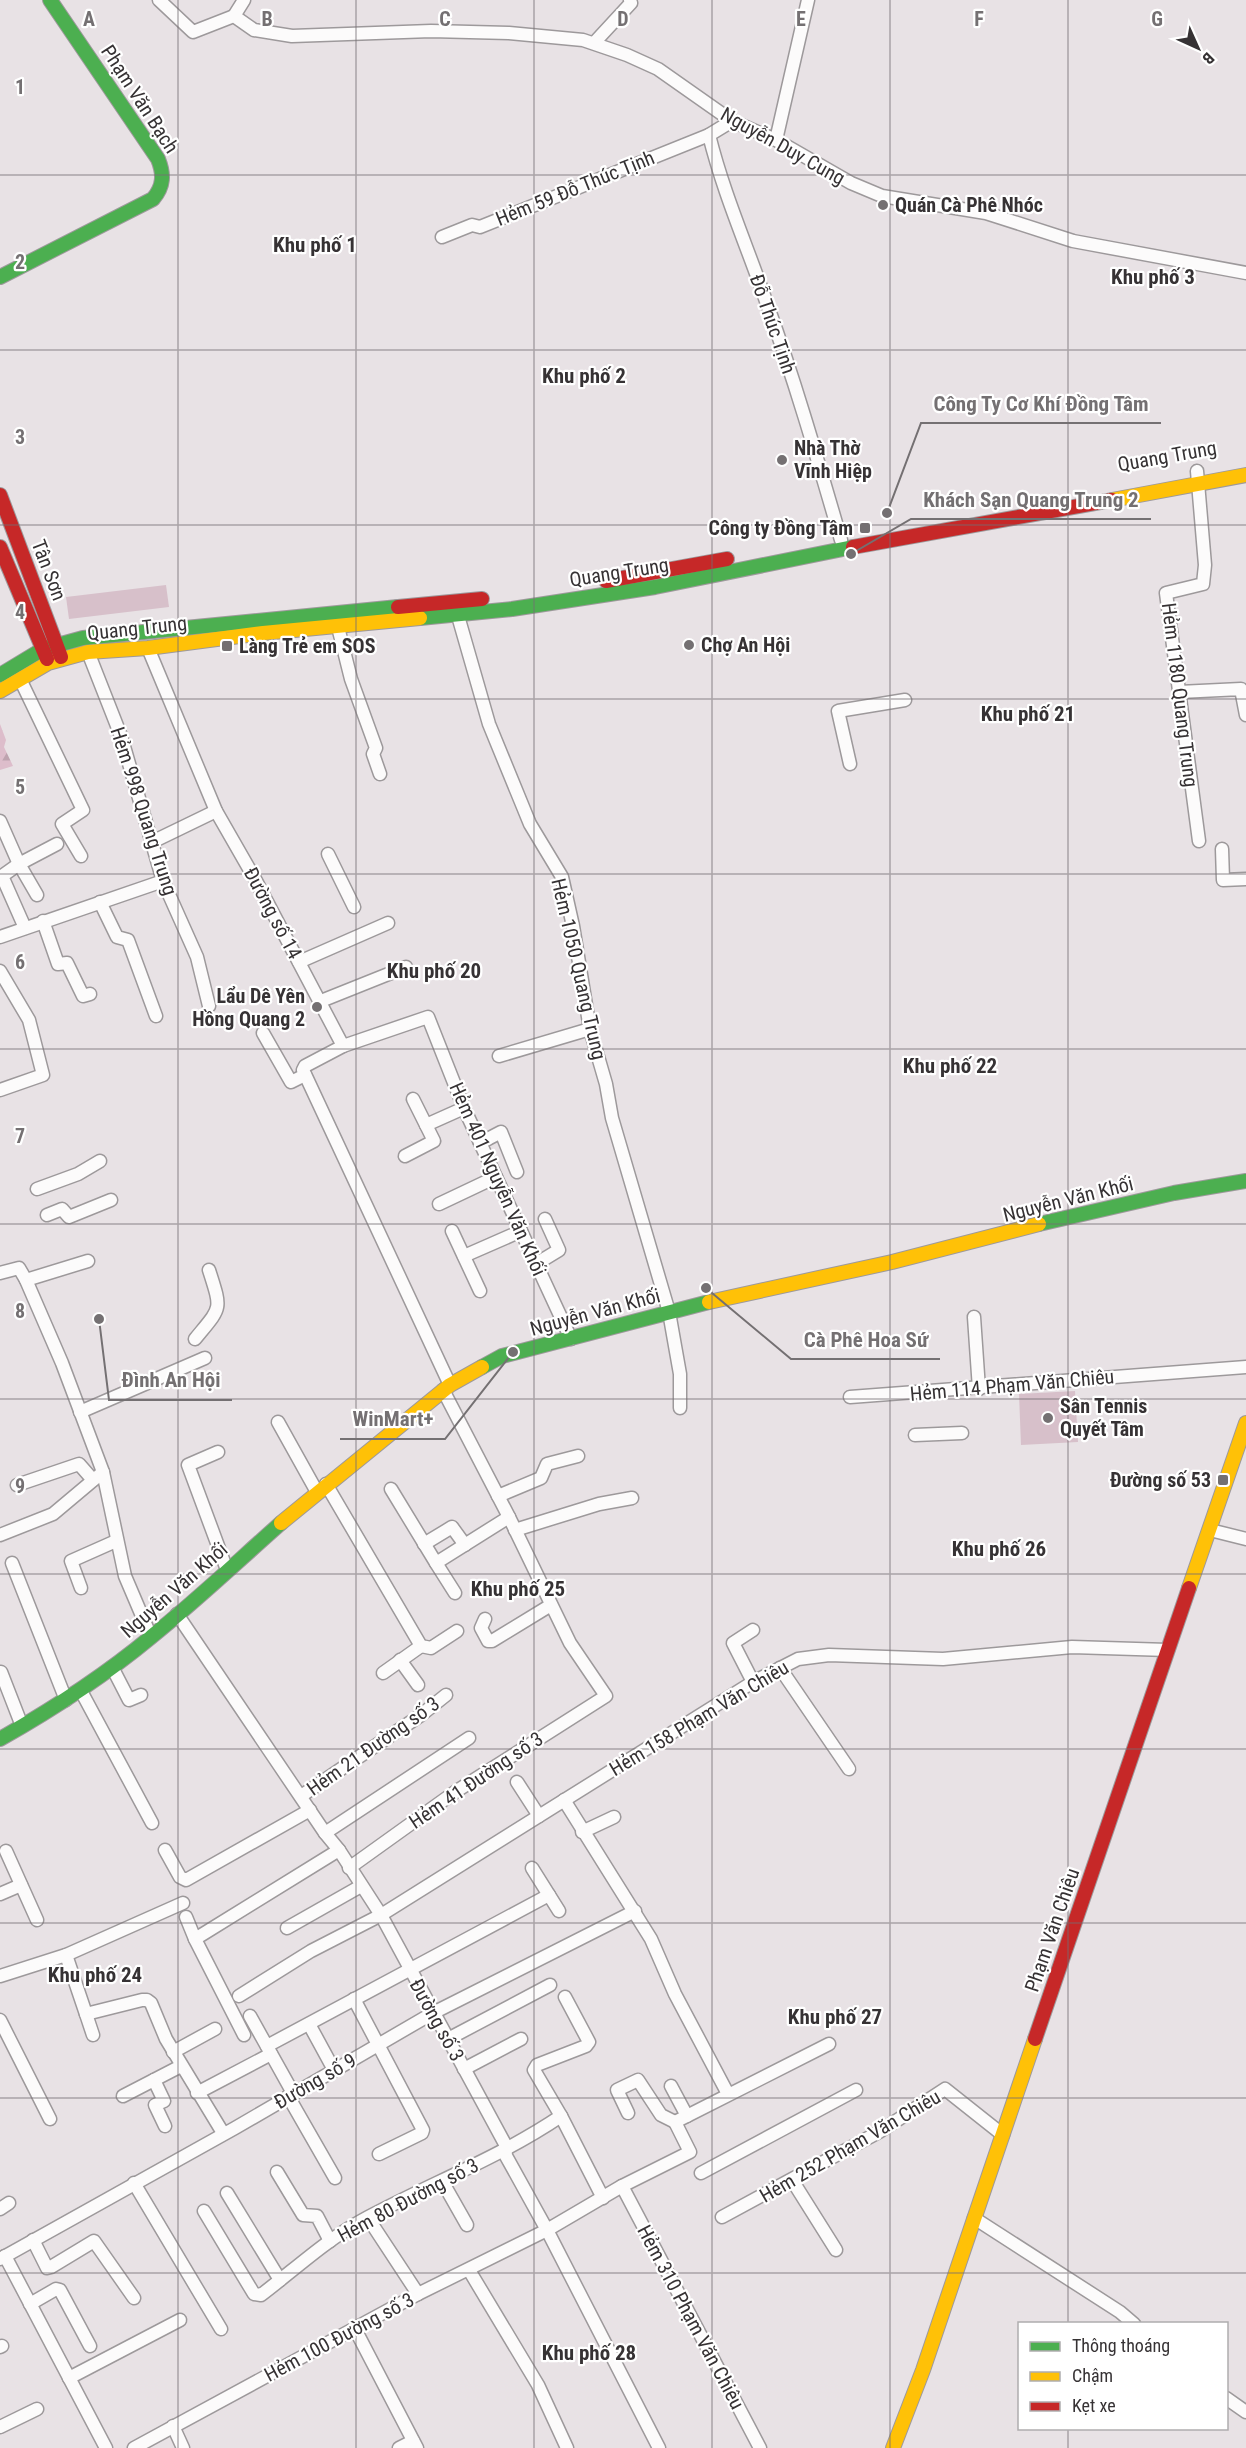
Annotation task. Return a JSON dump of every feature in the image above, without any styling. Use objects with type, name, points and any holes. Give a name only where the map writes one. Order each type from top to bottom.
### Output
[{"type":"main road","name":"Phạm Văn Bạch","points":[[0,277],[153,199],[161,188],[164,176],[158,159],[50,0]]},
{"type":"main road","name":"Quang Trung","points":[[0,675],[52,654],[83,638],[456,609],[665,585],[922,529],[1198,477],[1246,462]]},
{"type":"main road","name":"Quang Trung","points":[[1198,477],[1246,475]]},
{"type":"main road","name":"Tân Sơn","points":[[0,495],[52,654]]},
{"type":"main road","name":"Quang Trung","points":[[511,603],[841,540],[922,529]]},
{"type":"main road","name":"Tân Sơn","points":[[0,547],[52,654]]},
{"type":"main road","name":"Quang Trung","points":[[0,691],[20,679],[52,654],[148,648],[338,627],[456,609]]},
{"type":"main road","name":"Nguyễn Văn Khối","points":[[0,1739],[81,1691],[151,1637],[322,1488],[446,1388],[502,1356],[669,1312],[892,1262],[1166,1195],[1246,1180]]},
{"type":"main road","name":"Phạm Văn Chiêu","points":[[893,2448],[923,2370],[1246,1423]]},
{"type":"street","points":[[159,0],[193,32],[234,16],[244,0]]},
{"type":"street","points":[[594,43],[632,3],[630,0]]},
{"type":"street","points":[[776,140],[808,0]]},
{"type":"street","name":"Nguyễn Duy Cung","points":[[234,16],[254,30],[292,36],[360,32],[498,33],[575,38],[594,43],[658,69],[732,121],[776,140],[851,183],[882,196],[986,213],[1073,241],[1246,273]]},
{"type":"street","points":[[709,135],[732,121]]},
{"type":"street","name":"Hẻm 59 Đỗ Thúc Tịnh","points":[[442,237],[472,225],[480,227],[709,135]]},
{"type":"street","name":"Đỗ Thúc Tịnh","points":[[709,135],[721,182],[768,304],[803,409],[841,540]]},
{"type":"street","name":"Hẻm 1180 Quang Trung","points":[[1198,477],[1205,565],[1203,584],[1166,593],[1199,841]]},
{"type":"street","name":"Hẻm 1050 Quang Trung","points":[[456,609],[489,724],[530,824],[562,878],[573,926],[590,1029],[606,1084],[612,1118],[669,1312],[680,1374],[680,1408]]},
{"type":"street","points":[[338,627],[351,679],[376,748],[373,754],[380,774]]},
{"type":"street","name":"Đường số 14","points":[[148,648],[216,811],[321,1001],[343,1046]]},
{"type":"street","name":"Hẻm 998 Quang Trung","points":[[88,652],[121,736],[163,881],[197,957],[209,1006]]},
{"type":"street","points":[[20,679],[83,810],[62,824],[81,856]]},
{"type":"street","points":[[1179,692],[1241,689],[1246,716]]},
{"type":"street","points":[[850,764],[838,711],[905,700]]},
{"type":"street","points":[[152,842],[216,811]]},
{"type":"street","points":[[0,821],[5,847],[19,864],[37,895]]},
{"type":"street","points":[[25,928],[3,876],[19,864],[57,843]]},
{"type":"street","points":[[1222,849],[1223,880],[1246,879]]},
{"type":"street","points":[[328,854],[354,907]]},
{"type":"street","points":[[0,937],[163,881]]},
{"type":"street","points":[[100,902],[117,937],[128,940],[156,1016]]},
{"type":"street","points":[[43,921],[58,964],[67,963],[83,996],[90,994]]},
{"type":"street","points":[[298,962],[388,923]]},
{"type":"street","points":[[321,1001],[406,967]]},
{"type":"street","points":[[0,970],[29,1020],[43,1075],[0,1090]]},
{"type":"street","name":"Hẻm 401 Nguyễn Văn Khối","points":[[343,1046],[428,1017],[464,1108],[571,1339]]},
{"type":"street","points":[[499,1056],[590,1029]]},
{"type":"street","points":[[263,1033],[291,1082],[305,1075]]},
{"type":"street","points":[[343,1046],[305,1066],[303,1070],[329,1121],[446,1388],[551,1605],[492,1641],[488,1641],[481,1628],[485,1619]]},
{"type":"street","points":[[405,1156],[434,1141],[413,1098]]},
{"type":"street","points":[[426,1125],[464,1108]]},
{"type":"street","points":[[480,1143],[501,1132],[517,1172]]},
{"type":"street","points":[[37,1189],[78,1174],[100,1161]]},
{"type":"street","points":[[439,1204],[496,1178]]},
{"type":"street","points":[[47,1215],[62,1209],[69,1217],[111,1200]]},
{"type":"street","points":[[536,1264],[560,1251],[545,1219]]},
{"type":"street","points":[[452,1231],[480,1291]]},
{"type":"street","points":[[464,1256],[521,1231]]},
{"type":"street","points":[[26,1280],[88,1260]]},
{"type":"street","points":[[0,1273],[19,1268],[26,1280],[80,1412],[124,1576],[151,1637]]},
{"type":"street","points":[[195,1339],[216,1312],[219,1302],[209,1270]]},
{"type":"street","points":[[974,1317],[979,1389]]},
{"type":"street","points":[[80,1412],[205,1358]]},
{"type":"street","name":"Hẻm 114 Phạm Văn Chiêu","points":[[850,1397],[1246,1367]]},
{"type":"street","points":[[278,1422],[421,1646]]},
{"type":"street","points":[[915,1435],[962,1433]]},
{"type":"street","points":[[218,1452],[188,1465],[227,1570]]},
{"type":"street","points":[[498,1496],[542,1478],[547,1464],[578,1456]]},
{"type":"street","points":[[18,1485],[79,1464],[84,1472],[98,1476]]},
{"type":"street","points":[[0,1535],[53,1514],[98,1476]]},
{"type":"street","points":[[391,1489],[455,1593]]},
{"type":"street","points":[[515,1530],[599,1504],[632,1498]]},
{"type":"street","points":[[436,1563],[509,1517]]},
{"type":"street","points":[[424,1544],[452,1527],[465,1545]]},
{"type":"street","points":[[1210,1530],[1246,1539]]},
{"type":"street","points":[[81,1588],[71,1561],[116,1541]]},
{"type":"street","points":[[12,1563],[66,1700]]},
{"type":"street","name":"Hẻm 41 Đường số 3","points":[[349,1868],[464,1786],[606,1696],[570,1643],[551,1605]]},
{"type":"street","name":"Đường số 3","points":[[177,1614],[381,1915],[506,2149],[506,2156],[547,2230],[659,2448]]},
{"type":"street","points":[[753,1630],[733,1643],[753,1682]]},
{"type":"street","points":[[383,1673],[421,1646],[431,1648],[458,1631]]},
{"type":"street","name":"Hẻm 158 Phạm Văn Chiêu","points":[[239,1996],[311,1951],[381,1915],[753,1682],[798,1659],[829,1655],[943,1659],[1072,1647],[1168,1650]]},
{"type":"street","points":[[400,1660],[418,1685]]},
{"type":"street","points":[[112,1667],[129,1700],[141,1695]]},
{"type":"street","points":[[780,1668],[849,1769]]},
{"type":"street","points":[[1,1672],[22,1726]]},
{"type":"street","points":[[81,1691],[152,1823]]},
{"type":"street","name":"Hẻm 21 Đường số 3","points":[[301,1796],[421,1715],[446,1695]]},
{"type":"street","points":[[325,1833],[469,1738]]},
{"type":"street","points":[[518,1782],[534,1819]]},
{"type":"street","points":[[564,1800],[582,1832],[635,1911],[728,2094]]},
{"type":"street","points":[[165,1850],[180,1877],[186,1880],[310,1810]]},
{"type":"street","points":[[582,1832],[614,1816]]},
{"type":"street","points":[[195,1939],[339,1850]]},
{"type":"street","points":[[6,1851],[37,1920]]},
{"type":"street","points":[[532,1868],[559,1911]]},
{"type":"street","points":[[0,1894],[21,1885]]},
{"type":"street","points":[[287,1928],[361,1886]]},
{"type":"street","points":[[198,2093],[309,2024],[549,1895]]},
{"type":"street","points":[[0,1976],[66,1955],[183,1903]]},
{"type":"street","name":"Đường số 9","points":[[3,2257],[433,2013],[635,1911]]},
{"type":"street","points":[[186,1917],[244,2035]]},
{"type":"street","points":[[66,1955],[93,2035]]},
{"type":"street","points":[[448,2039],[550,1985]]},
{"type":"street","points":[[564,1997],[589,2042],[586,2046],[537,2065],[534,2070],[561,2116],[603,2198]]},
{"type":"street","points":[[354,1999],[423,2130],[422,2133],[379,2154]]},
{"type":"street","points":[[86,2014],[147,2000],[151,2003],[173,2052],[223,2133]]},
{"type":"street","points":[[250,2016],[334,2178]]},
{"type":"street","points":[[0,2020],[50,2119]]},
{"type":"street","points":[[309,2024],[334,2070]]},
{"type":"street","points":[[173,2052],[215,2029]]},
{"type":"street","points":[[464,2069],[521,2039]]},
{"type":"street","points":[[675,2122],[830,2044]]},
{"type":"street","points":[[123,2096],[181,2066]]},
{"type":"street","points":[[154,2080],[164,2101],[155,2105],[165,2126]]},
{"type":"street","points":[[547,2230],[622,2187],[690,2152],[675,2122],[661,2115],[638,2080],[617,2090],[628,2113]]},
{"type":"street","points":[[671,2086],[687,2116]]},
{"type":"street","name":"Hẻm 252 Phạm Văn Chiêu","points":[[722,2217],[879,2132],[945,2089],[1003,2135]]},
{"type":"street","points":[[701,2173],[856,2090]]},
{"type":"street","name":"Hẻm 80 Đường số 3","points":[[204,2211],[254,2294],[261,2295],[330,2241],[368,2218],[506,2149],[561,2116]]},
{"type":"street","points":[[277,2172],[303,2215],[316,2216],[330,2241]]},
{"type":"street","points":[[792,2180],[836,2250]]},
{"type":"street","points":[[442,2181],[466,2225]]},
{"type":"street","points":[[134,2183],[221,2329]]},
{"type":"street","name":"Hẻm 310 Phạm Văn Chiêu","points":[[622,2187],[760,2448]]},
{"type":"street","points":[[227,2193],[280,2280]]},
{"type":"street","points":[[368,2218],[418,2294]]},
{"type":"street","points":[[974,2218],[1120,2312],[1132,2322]]},
{"type":"street","name":"Hẻm 100 Đường số 3","points":[[134,2448],[418,2294],[547,2230]]},
{"type":"street","points":[[33,2240],[47,2268],[94,2241],[134,2298]]},
{"type":"street","points":[[3,2257],[106,2448]]},
{"type":"street","points":[[469,2270],[537,2385],[567,2448]]},
{"type":"street","points":[[30,2304],[56,2289],[60,2290],[90,2346]]},
{"type":"street","points":[[69,2378],[180,2320]]},
{"type":"street","points":[[355,2328],[415,2445],[399,2448]]},
{"type":"street","points":[[1228,2399],[1246,2412]]},
{"type":"street","points":[[0,2427],[37,2409]]},
{"type":"street","points":[[173,2426],[183,2448]]},
{"type":"green space","points":[[0,724],[6,740],[4,747],[13,766],[0,770]]},
{"type":"shaded area","points":[[166,585],[169,607],[69,619],[66,597]]},
{"type":"shaded area","name":"Sân Tennis Quyết Tâm","points":[[1075,1391],[1078,1442],[1021,1445],[1019,1394]]},
{"type":"traffic: fast","points":[[0,277],[153,199],[162,180],[158,159],[50,0]]},
{"type":"traffic: fast","points":[[420,618],[512,609],[655,587],[853,547]]},
{"type":"traffic: fast","points":[[0,675],[43,649],[83,638],[398,607]]},
{"type":"traffic: fast","points":[[1039,1224],[1174,1193],[1246,1181]]},
{"type":"traffic: fast","points":[[482,1367],[502,1356],[709,1302]]},
{"type":"traffic: fast","points":[[0,1739],[78,1691],[115,1665],[184,1609],[281,1523]]},
{"type":"traffic: slow","points":[[1112,500],[1246,475]]},
{"type":"traffic: slow","points":[[0,691],[48,663],[88,652],[148,648],[263,633],[420,618]]},
{"type":"traffic: slow","points":[[709,1302],[892,1262],[1039,1224]]},
{"type":"traffic: slow","points":[[281,1523],[450,1385],[482,1367]]},
{"type":"traffic: slow","points":[[1189,1588],[1246,1423]]},
{"type":"traffic: slow","points":[[893,2448],[923,2370],[1035,2039]]},
{"type":"traffic: jam","points":[[0,495],[61,657]]},
{"type":"traffic: jam","points":[[853,547],[1112,500]]},
{"type":"traffic: jam","points":[[0,547],[47,659]]},
{"type":"traffic: jam","points":[[606,581],[727,559]]},
{"type":"traffic: jam","points":[[398,607],[482,599]]},
{"type":"traffic: jam","points":[[1035,2039],[1189,1588]]},
{"type":"place","name":"Quán Cà Phê Nhóc","points":[[883,205]]},
{"type":"place","name":"Nhà Thờ Vĩnh Hiệp","points":[[782,460]]},
{"type":"place","name":"Công Ty Cơ Khí Đồng Tâm","points":[[887,513]]},
{"type":"place","name":"Công ty Đồng Tâm","points":[[865,528]]},
{"type":"place","name":"Khách Sạn Quang Trung 2","points":[[851,554]]},
{"type":"place","name":"Chợ An Hội","points":[[689,645]]},
{"type":"place","name":"Làng Trẻ em SOS","points":[[227,646]]},
{"type":"place","name":"Lẩu Dê Yên Hồng Quang 2","points":[[317,1007]]},
{"type":"place","name":"Cà Phê Hoa Sứ","points":[[706,1288]]},
{"type":"place","name":"Đình An Hội","points":[[99,1319]]},
{"type":"place","name":"WinMart+","points":[[513,1352]]},
{"type":"place","name":"Sân Tennis Quyết Tâm","points":[[1048,1418]]},
{"type":"place","name":"Đường số 53","points":[[1223,1480]]},
{"type":"district","name":"Khu phố 1","points":[[315,245]]},
{"type":"district","name":"Khu phố 3","points":[[1153,277]]},
{"type":"district","name":"Khu phố 2","points":[[584,376]]},
{"type":"district","name":"Khu phố 21","points":[[1028,714]]},
{"type":"district","name":"Khu phố 20","points":[[434,971]]},
{"type":"district","name":"Khu phố 22","points":[[950,1066]]},
{"type":"district","name":"Khu phố 26","points":[[999,1549]]},
{"type":"district","name":"Khu phố 25","points":[[518,1589]]},
{"type":"district","name":"Khu phố 24","points":[[95,1975]]},
{"type":"district","name":"Khu phố 27","points":[[835,2017]]},
{"type":"district","name":"Khu phố 28","points":[[589,2353]]}]
